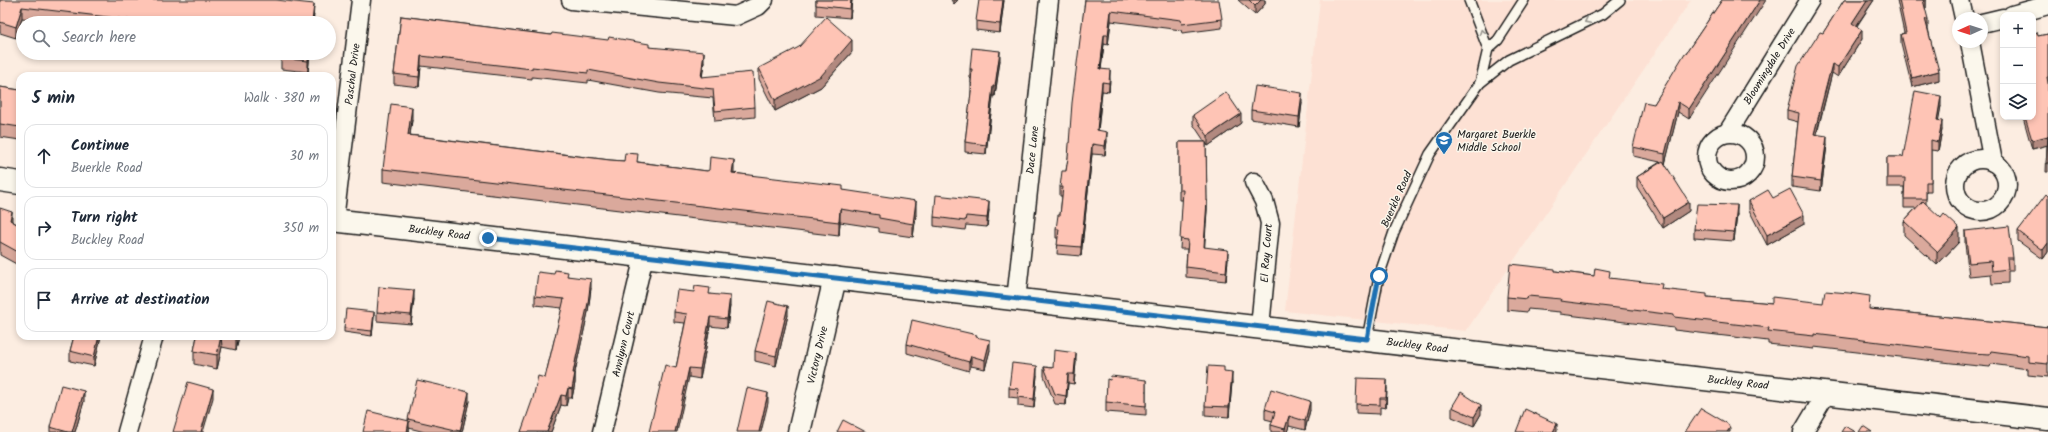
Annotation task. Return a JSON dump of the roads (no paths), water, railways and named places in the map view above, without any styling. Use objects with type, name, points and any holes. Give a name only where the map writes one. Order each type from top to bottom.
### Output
[{"type":"street","name":"Paschal Drive","points":[[336,196],[361,0]]},
{"type":"street","points":[[571,0],[736,16],[758,6],[764,0]]},
{"type":"street","name":"Dace Lane","points":[[1016,300],[1049,0]]},
{"type":"street","name":"Bloomingdale Drive","points":[[1728,132],[1810,0]]},
{"type":"street","points":[[1960,0],[1963,12]]},
{"type":"street","points":[[2023,12],[2048,5]]},
{"type":"street","points":[[1988,22],[2000,19]]},
{"type":"street","points":[[1971,48],[1993,162]]},
{"type":"street","points":[[0,180],[16,182]]},
{"type":"street","name":"El Ray Court","points":[[1254,182],[1264,201],[1270,223],[1260,327]]},
{"type":"street","name":"Buckley Road","points":[[336,220],[1016,300],[1827,392],[2048,419]]},
{"type":"street","name":"Annlynn Court","points":[[602,432],[644,256]]},
{"type":"street","name":"Victory Drive","points":[[799,432],[835,278]]},
{"type":"street","points":[[127,432],[153,340]]},
{"type":"street","points":[[1803,432],[1827,392]]},
{"type":"lane","points":[[1472,2],[1488,49],[1498,40],[1524,0]]},
{"type":"lane","name":"Buerkle Road","points":[[1367,339],[1379,276],[1394,232],[1430,154],[1480,83],[1509,60],[1603,14],[1620,0]]},
{"type":"lane","name":"Buerkle Road","points":[[1480,83],[1488,49]]},
{"type":"place","name":"Margaret Buerkle Middle School","points":[[1444,155]]}]
